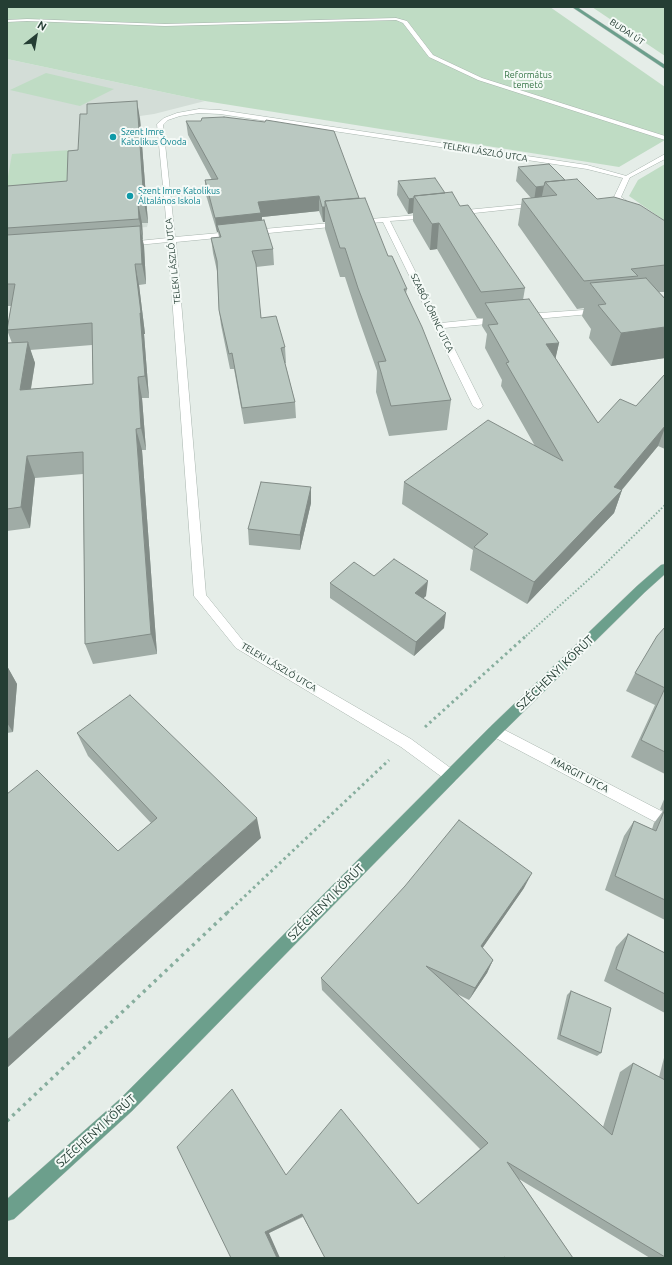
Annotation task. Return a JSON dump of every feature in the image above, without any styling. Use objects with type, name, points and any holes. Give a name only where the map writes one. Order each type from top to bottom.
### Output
[{"type":"main road","name":"BUDAI ÚT","points":[[574,7],[665,67]]},
{"type":"main road","name":"BUDAI ÚT","points":[[651,58],[665,70]]},
{"type":"main road","name":"SZÉCHENYI KÖRÚT","points":[[641,589],[665,561]]},
{"type":"main road","name":"SZÉCHENYI KÖRÚT","points":[[7,1212],[126,1105],[495,731],[641,589],[665,568]]},
{"type":"street","points":[[7,21],[165,25],[396,19],[405,22],[431,56],[480,79],[665,138]]},
{"type":"street","name":"TELEKI LÁSZLÓ UTCA","points":[[451,776],[406,743],[240,645],[200,596],[172,241],[160,124],[166,119],[179,114],[199,111],[220,112],[587,167],[627,177]]},
{"type":"street","points":[[635,210],[613,197],[627,177],[665,156]]},
{"type":"street","points":[[450,214],[545,204]]},
{"type":"street","points":[[123,244],[172,241],[434,215]]},
{"type":"street","name":"SZABÓ LŐRINC UTCA","points":[[386,220],[478,406]]},
{"type":"street","points":[[438,326],[610,310]]},
{"type":"street","name":"MARGIT UTCA","points":[[495,731],[665,820]]},
{"type":"path","points":[[7,1121],[406,743],[598,571],[665,505]]},
{"type":"shaded area","points":[[7,59],[205,101],[140,116],[148,223],[147,227],[7,239]]},
{"type":"green space","name":"Református temető","points":[[7,7],[550,7],[665,87],[665,140],[619,167],[205,101],[7,59]]},
{"type":"green space","points":[[592,7],[665,7],[665,56]]},
{"type":"green space","points":[[46,73],[114,89],[80,106],[10,90]]},
{"type":"green space","points":[[71,150],[66,200],[7,204],[7,182],[12,154]]},
{"type":"green space","points":[[665,164],[665,221],[629,196],[638,180]]},
{"type":"building","points":[[137,101],[144,203],[138,203],[139,219],[7,228],[7,186],[67,181],[68,151],[78,150],[80,114],[87,114],[87,104]]},
{"type":"building","points":[[224,117],[265,122],[266,120],[334,131],[359,198],[325,201],[325,207],[322,207],[319,196],[258,202],[261,213],[215,218],[205,180],[218,179],[186,121],[201,121],[202,118]]},
{"type":"building","points":[[549,164],[565,180],[545,182],[544,186],[536,187],[518,167]]},
{"type":"building","points":[[435,178],[445,193],[414,196],[414,198],[409,199],[398,181]]},
{"type":"building","points":[[577,179],[597,199],[614,197],[640,205],[665,221],[665,265],[631,269],[638,276],[584,281],[522,199],[557,195],[545,182]]},
{"type":"building","points":[[452,192],[460,206],[468,205],[525,288],[481,292],[439,223],[432,224],[414,196]]},
{"type":"building","points":[[365,198],[388,256],[392,256],[407,289],[404,289],[422,327],[451,400],[391,406],[378,362],[386,361],[358,288],[345,248],[340,248],[325,201]]},
{"type":"building","points":[[264,220],[273,249],[252,251],[256,264],[261,318],[276,316],[285,347],[281,348],[295,402],[242,408],[232,353],[229,354],[219,310],[217,261],[211,238],[221,237],[217,225]]},
{"type":"building","points":[[140,226],[142,264],[135,264],[141,313],[145,376],[138,377],[141,428],[136,429],[151,634],[85,644],[83,452],[27,456],[21,507],[7,509],[7,343],[28,342],[20,390],[93,384],[92,323],[7,330],[15,284],[7,284],[7,235]]},
{"type":"building","points":[[646,278],[665,299],[665,327],[621,333],[598,305],[606,304],[590,283]]},
{"type":"building","points":[[529,299],[559,343],[546,344],[598,423],[620,399],[636,406],[665,374],[665,426],[614,487],[622,490],[534,582],[474,547],[488,534],[404,482],[488,420],[563,461],[506,363],[509,362],[488,325],[498,324],[485,303]]},
{"type":"building","points":[[261,482],[311,487],[300,535],[248,529]]},
{"type":"building","points":[[394,559],[428,581],[415,593],[446,613],[416,642],[330,583],[354,562],[374,576]]},
{"type":"building","points":[[665,627],[665,688],[635,673],[657,636]]},
{"type":"building","points":[[665,688],[665,752],[641,740]]},
{"type":"building","points":[[130,695],[257,818],[7,1040],[7,794],[37,770],[118,851],[157,818],[77,733]]},
{"type":"building","points":[[665,809],[665,900],[615,876],[634,821],[656,831]]},
{"type":"building","points":[[459,820],[532,873],[481,946],[493,960],[475,988],[426,966],[612,1135],[633,1063],[665,1080],[665,1257],[507,1162],[573,1258],[325,1258],[302,1214],[265,1232],[277,1258],[231,1258],[177,1147],[232,1089],[286,1175],[341,1109],[418,1204],[488,1143],[321,978],[405,886]]},
{"type":"building","points":[[628,934],[665,953],[665,994],[616,969]]},
{"type":"building","points":[[571,991],[611,1008],[601,1053],[560,1035]]},
{"type":"place","name":"Szent Imre Katolikus Óvoda","points":[[113,137]]},
{"type":"place","name":"Szent Imre Katolikus Általános Iskola","points":[[130,196]]}]
